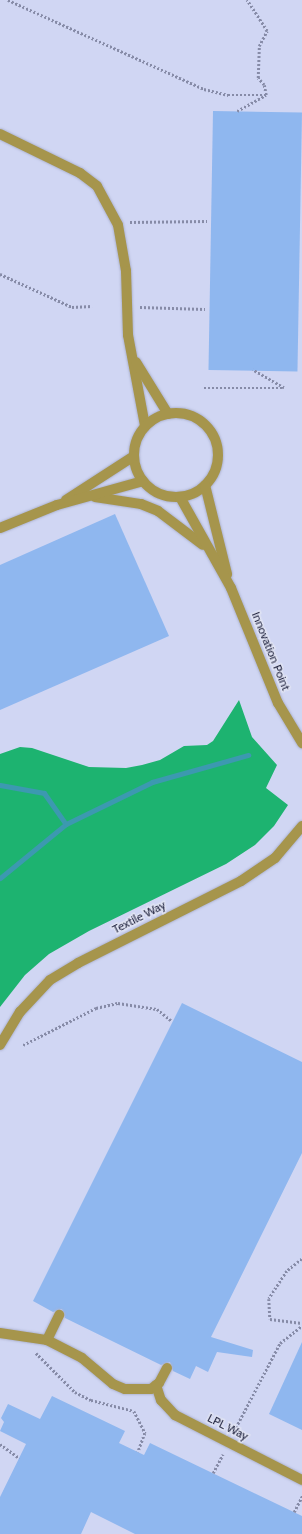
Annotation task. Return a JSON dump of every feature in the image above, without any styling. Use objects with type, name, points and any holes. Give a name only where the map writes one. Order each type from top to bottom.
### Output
[{"type":"street","points":[[0,134],[80,173],[97,186],[118,225],[126,271],[128,335],[145,426]]},
{"type":"street","points":[[133,357],[168,414]]},
{"type":"street","points":[[182,413],[195,417],[206,426],[215,438],[218,452],[217,466],[205,485],[188,496],[180,497],[159,494],[143,481],[134,464],[137,438],[145,426],[156,418],[168,414],[182,413]]},
{"type":"street","points":[[57,505],[134,456]]},
{"type":"street","points":[[0,528],[57,505],[143,481]]},
{"type":"street","name":"Innovation Point","points":[[205,485],[231,588]]},
{"type":"street","points":[[89,496],[121,499],[158,511],[210,551]]},
{"type":"street","name":"Innovation Point","points":[[180,497],[231,588],[278,703],[302,743]]},
{"type":"street","name":"Textile Way","points":[[0,1045],[20,1012],[50,980],[78,962],[241,881],[275,858],[302,826]]},
{"type":"street","points":[[47,1340],[59,1315]]},
{"type":"street","points":[[0,1333],[47,1340],[82,1358],[113,1384],[125,1389],[141,1390],[156,1385],[167,1368]]},
{"type":"street","name":"LPL Way","points":[[156,1385],[161,1400],[175,1415],[302,1480]]},
{"type":"path","points":[[8,0],[204,89],[228,95],[266,96]]},
{"type":"path","points":[[247,0],[267,31],[259,46],[258,78],[264,85],[266,96]]},
{"type":"path","points":[[237,111],[266,96]]},
{"type":"path","points":[[118,225],[134,220],[207,221]]},
{"type":"path","points":[[0,274],[72,307],[92,306]]},
{"type":"path","points":[[127,307],[205,309]]},
{"type":"path","points":[[204,388],[284,388],[253,370]]},
{"type":"path","points":[[23,1045],[96,1008],[118,1003],[157,1009],[172,1021]]},
{"type":"path","points":[[302,1259],[287,1271],[269,1300],[270,1319],[302,1323]]},
{"type":"path","points":[[213,1473],[280,1343],[302,1326]]},
{"type":"path","points":[[34,1352],[46,1361],[75,1392],[91,1400],[134,1411],[145,1433],[138,1452]]},
{"type":"path","points":[[0,1444],[19,1458]]},
{"type":"path","points":[[294,1512],[302,1496]]},
{"type":"green space","points":[[239,700],[252,737],[277,765],[266,788],[288,805],[274,826],[255,845],[226,864],[89,931],[49,954],[25,975],[0,1007],[0,754],[20,747],[32,748],[89,767],[126,768],[142,765],[160,760],[184,746],[207,745],[213,741]]},
{"type":"building","points":[[213,111],[302,113],[297,372],[208,370]]},
{"type":"building","points":[[115,514],[169,636],[0,710],[0,565]]},
{"type":"building","points":[[182,1003],[302,1062],[302,1153],[211,1337],[253,1350],[252,1357],[217,1352],[208,1372],[196,1366],[190,1379],[173,1371],[170,1362],[161,1365],[65,1318],[62,1309],[53,1312],[33,1301]]},
{"type":"building","points":[[302,1342],[302,1430],[269,1414]]},
{"type":"building","points":[[52,1396],[125,1431],[119,1443],[144,1455],[150,1443],[302,1516],[302,1534],[135,1534],[91,1512],[81,1534],[0,1534],[0,1497],[26,1444],[0,1431],[4,1422],[1,1418],[8,1404],[40,1419]]},
{"type":"waterway","points":[[0,878],[66,824],[152,782],[248,755]]},
{"type":"waterway","points":[[0,785],[44,793],[66,824]]}]
